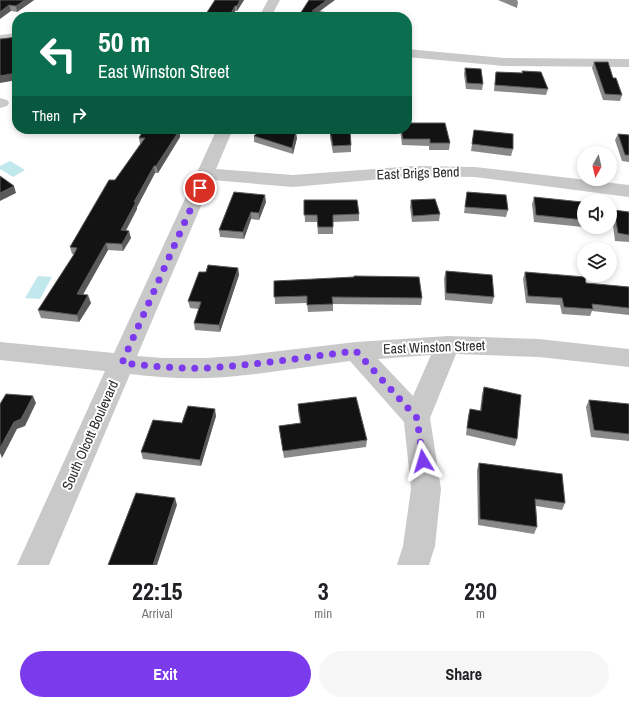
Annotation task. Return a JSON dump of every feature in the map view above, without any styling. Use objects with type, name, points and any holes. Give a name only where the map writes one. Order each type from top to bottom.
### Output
[{"type":"street","points":[[268,12],[274,0]]},
{"type":"street","points":[[412,54],[504,62],[629,63]]},
{"type":"street","name":"South Olcott Boulevard","points":[[33,565],[223,134]]},
{"type":"street","name":"East Brigs Bend","points":[[206,174],[293,181],[323,180],[415,171],[476,172],[629,191]]},
{"type":"street","points":[[413,565],[418,546],[426,489],[417,418],[448,345]]},
{"type":"street","name":"East Winston Street","points":[[0,351],[163,368],[236,366],[356,351],[448,345],[539,348],[629,358]]},
{"type":"street","points":[[356,351],[417,418]]},
{"type":"water","points":[[10,161],[25,170],[13,177],[0,169],[0,166]]},
{"type":"water","points":[[38,276],[52,277],[40,299],[25,298]]},
{"type":"building","points":[[0,0],[25,0],[16,6],[9,5],[0,12]]},
{"type":"building","points":[[215,0],[240,0],[232,12],[207,12]]},
{"type":"building","points":[[309,0],[327,0],[312,11],[321,12],[301,12]]},
{"type":"building","points":[[12,38],[12,74],[0,76],[0,39]]},
{"type":"building","points":[[594,62],[608,62],[613,78],[616,78],[622,95],[605,94]]},
{"type":"building","points":[[465,68],[481,69],[483,84],[467,83]]},
{"type":"building","points":[[522,71],[541,72],[548,89],[495,85],[496,72],[523,73]]},
{"type":"building","points":[[412,123],[445,123],[450,143],[430,143],[430,139],[403,139],[402,134],[412,134]]},
{"type":"building","points":[[474,130],[513,134],[513,149],[472,144]]},
{"type":"building","points":[[141,134],[177,134],[156,166],[154,166],[134,202],[136,202],[121,230],[129,231],[122,244],[106,243],[77,294],[88,295],[77,315],[38,310],[73,256],[77,248],[70,247],[109,180],[115,180],[145,138],[139,138]]},
{"type":"building","points":[[256,134],[296,134],[292,148],[254,136]]},
{"type":"building","points":[[331,134],[350,134],[351,145],[333,146]]},
{"type":"building","points":[[618,134],[629,135],[629,155],[625,155]]},
{"type":"building","points":[[0,176],[14,186],[0,193]]},
{"type":"building","points":[[234,192],[265,195],[259,213],[251,212],[243,232],[219,230]]},
{"type":"building","points":[[467,192],[506,195],[508,210],[465,207]]},
{"type":"building","points":[[534,197],[577,201],[577,219],[536,215]]},
{"type":"building","points":[[435,199],[440,214],[413,216],[411,200]]},
{"type":"building","points":[[304,200],[357,200],[359,214],[333,215],[333,227],[318,227],[317,215],[304,215]]},
{"type":"building","points":[[617,210],[629,212],[629,235],[618,233]]},
{"type":"building","points":[[208,265],[238,268],[219,325],[194,323],[201,302],[188,301],[199,272],[206,272]]},
{"type":"building","points":[[446,271],[492,275],[494,297],[446,293]]},
{"type":"building","points":[[525,272],[577,276],[577,282],[629,287],[629,308],[592,304],[593,309],[564,307],[562,298],[528,296]]},
{"type":"building","points":[[354,276],[419,277],[422,298],[332,297],[333,304],[307,305],[307,296],[274,297],[274,281]]},
{"type":"building","points":[[484,387],[521,395],[517,439],[467,428],[470,409],[481,411]]},
{"type":"building","points":[[6,394],[33,396],[21,419],[14,422],[0,448],[0,404]]},
{"type":"building","points":[[356,397],[367,440],[283,451],[279,426],[301,423],[298,404]]},
{"type":"building","points":[[589,400],[629,404],[629,434],[594,430]]},
{"type":"building","points":[[188,406],[215,409],[200,460],[141,452],[153,420],[182,423]]},
{"type":"building","points":[[479,463],[562,474],[565,503],[535,499],[537,527],[480,519]]},
{"type":"building","points":[[136,493],[175,498],[153,565],[108,565]]},
{"type":"route","points":[[200,188],[122,363],[163,368],[206,368],[236,366],[356,351],[417,418],[423,461]]}]
